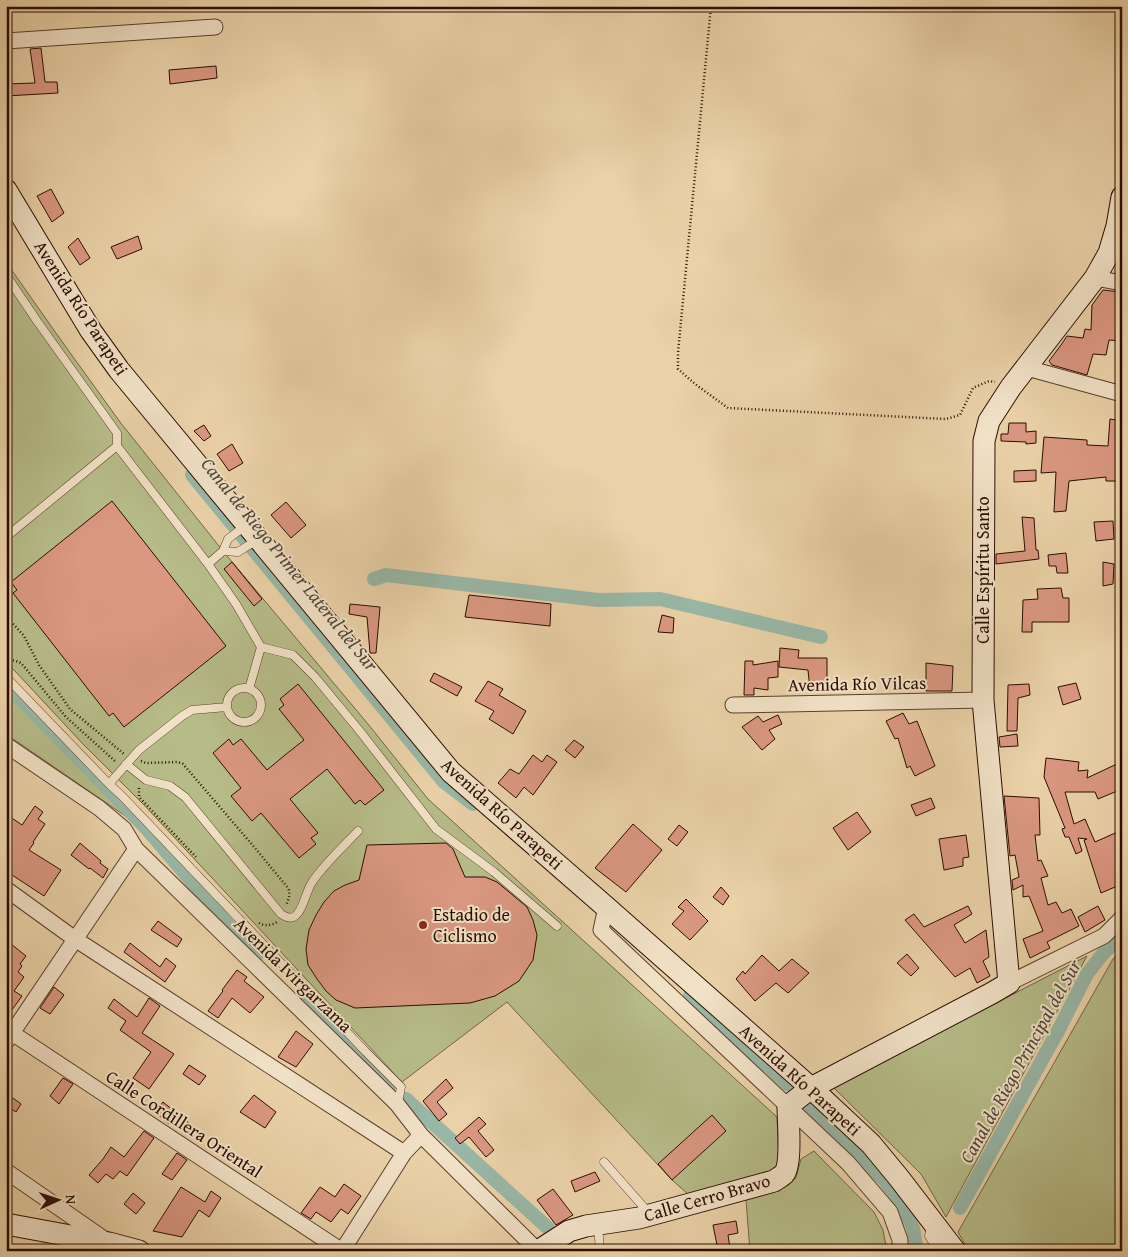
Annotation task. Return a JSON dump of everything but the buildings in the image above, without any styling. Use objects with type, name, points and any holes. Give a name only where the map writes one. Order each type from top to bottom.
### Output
[{"type":"street","points":[[6,41],[215,27]]},
{"type":"street","name":"Avenida Río Parapeti","points":[[6,190],[91,330],[119,370],[452,772],[871,1144],[954,1251]]},
{"type":"street","name":"Calle Espíritu Santo","points":[[1009,983],[983,700],[984,440],[989,421],[1011,387],[1095,278],[1109,253],[1117,226],[1122,197]]},
{"type":"street","points":[[1095,278],[1122,283]]},
{"type":"street","points":[[1026,368],[1122,394]]},
{"type":"street","name":"Avenida Río Vilcas","points":[[733,705],[983,700]]},
{"type":"street","name":"Avenida Ivirgarzama","points":[[6,745],[99,808],[124,829],[136,849],[397,1104],[420,1135],[538,1251]]},
{"type":"street","points":[[8,1035],[136,849]]},
{"type":"street","points":[[6,889],[76,938],[404,1153]]},
{"type":"street","name":"Avenida Río Parapeti","points":[[606,907],[601,930],[848,1163],[890,1212],[900,1240],[900,1251]]},
{"type":"street","points":[[788,1106],[810,1088],[1009,983],[1104,936],[1122,918]]},
{"type":"street","name":"Calle Cordillera Oriental","points":[[8,1035],[342,1251]]},
{"type":"street","name":"Calle Cerro Bravo","points":[[538,1251],[569,1231],[586,1226],[639,1218],[774,1181],[785,1173],[788,1160],[788,1106]]},
{"type":"street","points":[[342,1251],[404,1153],[420,1135]]},
{"type":"street","points":[[6,1171],[109,1243]]},
{"type":"street","points":[[6,1224],[109,1243],[139,1251]]},
{"type":"lane","points":[[6,274],[117,433],[117,446],[208,564],[236,604],[261,647],[293,655],[315,677],[359,730],[436,829],[494,872],[557,926]]},
{"type":"lane","points":[[6,537],[117,446]]},
{"type":"lane","points":[[223,551],[238,552],[253,532]]},
{"type":"lane","points":[[208,564],[223,551],[228,539],[253,532]]},
{"type":"lane","points":[[249,689],[261,647]]},
{"type":"lane","points":[[6,677],[400,1087],[397,1104]]},
{"type":"lane","points":[[244,688],[249,689],[257,695],[261,704],[260,710],[258,716],[253,720],[242,722],[236,720],[228,712],[227,701],[234,691],[244,688]]},
{"type":"lane","points":[[109,784],[139,750],[182,716],[192,710],[227,706]]},
{"type":"lane","points":[[124,766],[146,780],[170,786],[185,797],[286,918],[292,918],[298,913],[311,884],[321,870],[358,831]]},
{"type":"lane","points":[[604,1162],[651,1215]]},
{"type":"lane","points":[[933,1222],[929,1236],[938,1251]]},
{"type":"lane","points":[[598,1224],[600,1251]]},
{"type":"path","points":[[711,6],[678,369],[728,408],[946,419],[960,415],[973,388],[990,381],[1011,387]]},
{"type":"path","points":[[6,616],[24,636],[39,664],[70,709],[132,758],[146,763],[178,762],[182,764],[288,888],[290,892],[289,897],[276,922],[268,925],[260,924],[254,918]]},
{"type":"path","points":[[6,659],[21,663],[66,717],[124,766],[139,785],[139,796],[200,861]]},
{"type":"green space","points":[[6,262],[120,422],[223,551],[368,724],[428,799],[777,1117],[779,1162],[771,1175],[688,1194],[672,1180],[507,1002],[402,1082],[145,806],[83,744],[14,670],[6,664]]},
{"type":"green space","points":[[6,691],[137,824],[6,734]]},
{"type":"green space","points":[[1122,951],[1122,1251],[969,1251],[958,1232],[1113,959]]},
{"type":"green space","points":[[1087,956],[946,1217],[921,1174],[833,1087]]},
{"type":"green space","points":[[814,1151],[874,1212],[883,1230],[887,1251],[750,1251],[746,1200],[784,1186],[796,1178],[801,1159]]},
{"type":"waterway","name":"Canal de Riego Primer Lateral del Sur","points":[[192,475],[444,782],[473,804]]},
{"type":"waterway","points":[[374,579],[386,575],[598,600],[660,599],[821,637]]},
{"type":"waterway","points":[[6,684],[146,828],[256,957]]},
{"type":"waterway","name":"Canal de Riego Principal del Sur","points":[[960,1208],[1058,1031],[1087,974],[1105,951],[1122,938]]},
{"type":"waterway","name":"Canal de Riego Primer Lateral del Sur","points":[[690,995],[787,1084]]},
{"type":"waterway","points":[[302,1001],[390,1085]]},
{"type":"waterway","points":[[406,1099],[548,1228]]},
{"type":"waterway","name":"Canal de Riego Primer Lateral del Sur","points":[[808,1108],[884,1180],[902,1203],[913,1228],[917,1251]]},
{"type":"waterway","points":[[564,1248],[568,1251]]},
{"type":"place","name":"Estadio de Ciclismo","points":[[423,925]]}]
